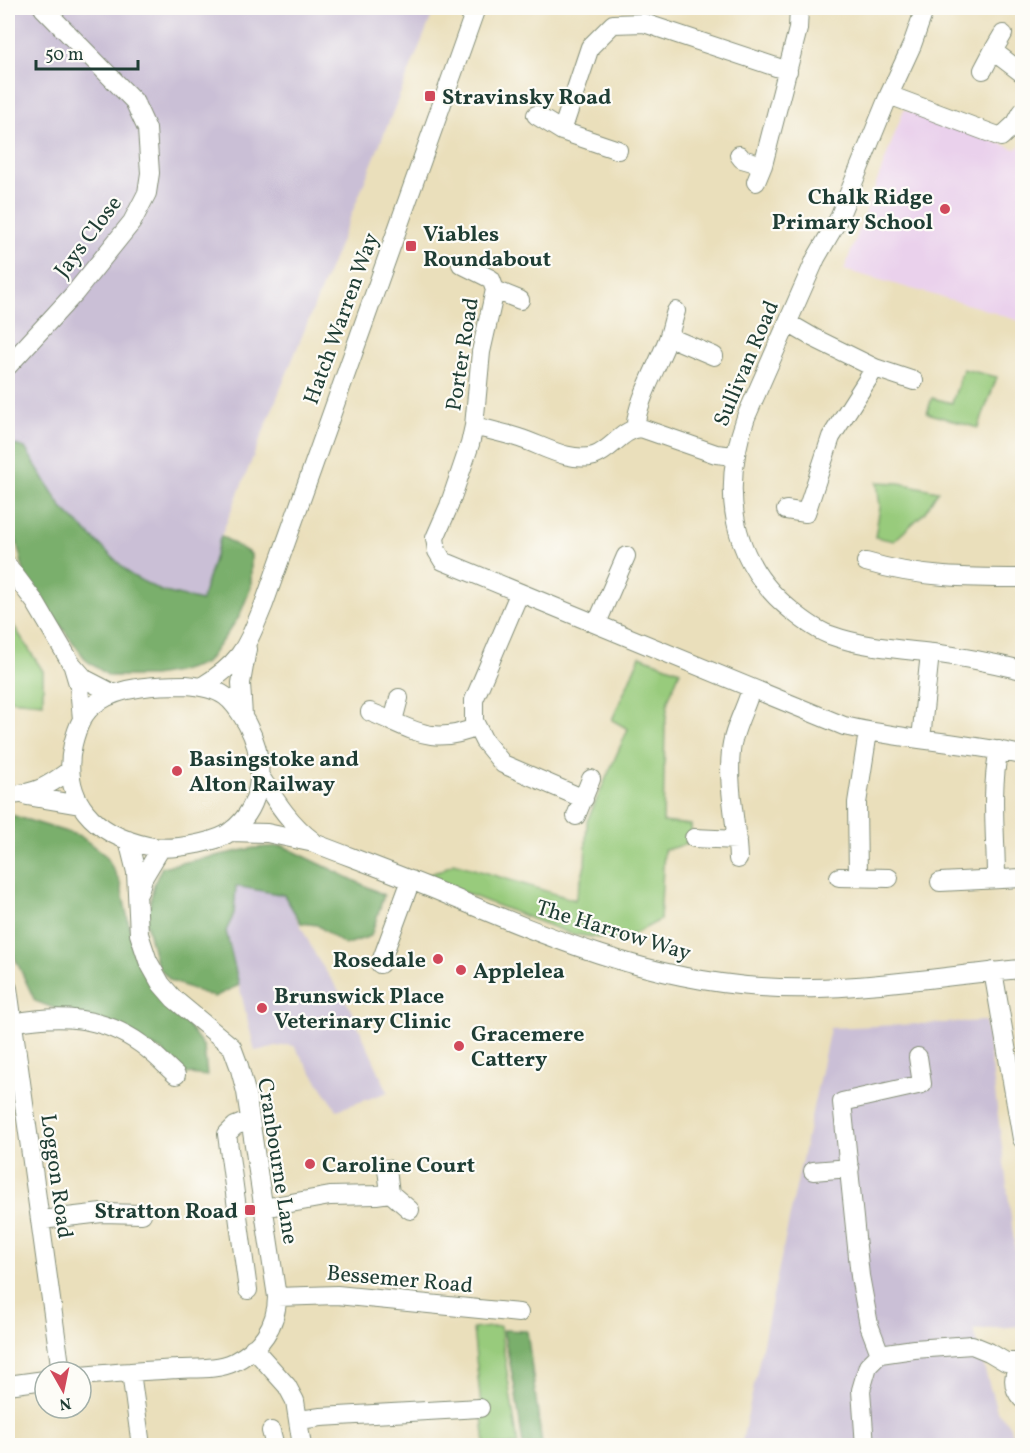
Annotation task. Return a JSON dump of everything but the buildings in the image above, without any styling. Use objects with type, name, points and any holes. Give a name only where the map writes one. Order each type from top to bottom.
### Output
[{"type":"street","name":"Jays Close","points":[[8,366],[74,294],[132,222],[147,193],[150,172],[147,129],[134,101],[43,8]]},
{"type":"street","name":"Hatch Warren Way","points":[[244,719],[241,683],[247,644],[308,482],[476,8]]},
{"type":"street","points":[[739,155],[759,174],[788,71],[798,29],[799,8]]},
{"type":"street","name":"Sullivan Road","points":[[925,8],[912,45],[838,220],[816,258],[746,417],[735,456],[731,485],[733,505],[740,538],[755,571],[782,603],[827,634],[868,645],[930,653],[1023,670]]},
{"type":"street","points":[[562,131],[590,47],[610,16],[644,23],[788,71]]},
{"type":"street","points":[[983,70],[1003,34]]},
{"type":"street","points":[[993,51],[1023,73]]},
{"type":"street","points":[[889,95],[1001,137],[1016,123],[1023,112]]},
{"type":"street","points":[[536,115],[562,131],[618,150]]},
{"type":"street","name":"Porter Road","points":[[461,264],[491,279],[495,290],[481,352],[474,426],[449,506],[435,538],[437,552],[443,561],[844,726],[868,732],[1023,755]]},
{"type":"street","name":"Porter Road","points":[[495,290],[520,300]]},
{"type":"street","points":[[676,311],[669,337],[635,421],[636,428],[647,429],[716,454],[735,456]]},
{"type":"street","points":[[788,323],[814,339],[875,368],[914,381]]},
{"type":"street","points":[[669,337],[714,356]]},
{"type":"street","points":[[786,510],[815,517],[831,437],[875,368]]},
{"type":"street","name":"Porter Road","points":[[474,426],[520,438],[576,458],[599,454],[636,428]]},
{"type":"street","points":[[597,623],[626,556]]},
{"type":"street","points":[[866,562],[897,571],[927,575],[1023,578]]},
{"type":"street","points":[[8,566],[35,602],[71,663],[79,687],[82,719]]},
{"type":"street","points":[[519,594],[474,700],[474,721],[484,741],[503,764],[580,807],[591,779]]},
{"type":"street","name":"Hatch Warren Way","points":[[201,687],[226,671],[247,644]]},
{"type":"street","points":[[921,739],[930,653]]},
{"type":"street","points":[[71,663],[86,679],[114,694]]},
{"type":"street","points":[[179,685],[201,687],[223,694],[233,702],[244,719],[256,749],[260,776],[259,790],[252,806],[231,832],[203,843],[161,848],[128,840],[107,831],[87,815],[75,795],[70,770],[74,741],[82,719],[97,702],[114,694],[179,685]]},
{"type":"street","points":[[738,859],[730,795],[731,749],[752,689]]},
{"type":"street","points":[[393,721],[399,698]]},
{"type":"street","points":[[370,712],[423,735],[445,737],[477,727]]},
{"type":"street","points":[[868,732],[849,876],[889,878]]},
{"type":"street","points":[[996,878],[995,784],[999,750]]},
{"type":"street","points":[[12,795],[35,792],[48,786],[70,770]]},
{"type":"street","name":"The Harrow Way","points":[[260,776],[282,812],[314,843]]},
{"type":"street","points":[[12,795],[80,805]]},
{"type":"street","name":"The Harrow Way","points":[[231,832],[267,833],[314,843],[585,950],[695,979],[760,987],[821,987],[1023,969]]},
{"type":"street","points":[[693,838],[737,840]]},
{"type":"street","name":"Cranbourne Lane","points":[[93,1375],[232,1363],[253,1348],[269,1332],[277,1312],[277,1297],[243,1078],[232,1047],[174,999],[161,984],[148,961],[139,934],[136,872],[128,840]]},
{"type":"street","name":"Cranbourne Lane","points":[[137,898],[143,878],[161,848]]},
{"type":"street","points":[[940,882],[1023,878]]},
{"type":"street","points":[[380,964],[411,880]]},
{"type":"street","points":[[993,971],[1023,1139]]},
{"type":"street","name":"Loggon Road","points":[[8,988],[13,1023],[13,1060],[40,1220],[59,1360]]},
{"type":"street","points":[[13,1023],[50,1017],[90,1020],[120,1031],[142,1045],[176,1075]]},
{"type":"street","points":[[880,1354],[869,1325],[860,1276],[842,1102],[922,1084],[918,1057]]},
{"type":"street","points":[[248,1290],[227,1134],[235,1126],[250,1120]]},
{"type":"street","points":[[813,1171],[850,1168]]},
{"type":"street","points":[[387,1169],[390,1193],[410,1210]]},
{"type":"street","points":[[263,1208],[330,1196],[390,1193]]},
{"type":"street","points":[[40,1220],[102,1213],[142,1214]]},
{"type":"street","name":"Bessemer Road","points":[[277,1297],[337,1294],[519,1313]]},
{"type":"street","points":[[865,1446],[861,1390],[868,1366],[880,1354],[972,1345],[1017,1362],[1015,1387],[1023,1399]]},
{"type":"street","points":[[253,1348],[287,1386],[295,1401],[302,1446]]},
{"type":"street","points":[[131,1372],[141,1446]]},
{"type":"street","points":[[8,1386],[33,1382]]},
{"type":"street","points":[[299,1420],[480,1408]]},
{"type":"shaded area","points":[[8,8],[435,8],[221,536],[201,601],[152,588],[8,531]]},
{"type":"shaded area","name":"Chalk Ridge Primary School","points":[[904,109],[1016,149],[1022,143],[1022,322],[844,270]]},
{"type":"shaded area","points":[[236,886],[284,895],[317,958],[349,1006],[388,1092],[337,1110],[294,1046],[287,1045],[255,1051],[226,931],[234,914]]},
{"type":"shaded area","points":[[986,1021],[1022,1304],[1022,1326],[973,1330],[997,1411],[1011,1426],[1014,1445],[741,1446],[830,1028]]},
{"type":"green space","points":[[963,369],[997,377],[978,428],[927,413],[932,398],[952,403]]},
{"type":"green space","points":[[8,443],[25,448],[62,508],[131,575],[161,591],[201,601],[221,536],[251,554],[251,587],[239,617],[206,663],[177,672],[153,676],[109,676],[87,661],[26,580],[16,539],[8,534]]},
{"type":"green space","points":[[877,482],[899,483],[938,491],[925,512],[894,541],[875,537],[880,507]]},
{"type":"green space","points":[[8,617],[43,671],[43,703],[8,700]]},
{"type":"green space","points":[[640,656],[680,671],[668,700],[665,727],[663,822],[691,825],[692,843],[664,850],[660,920],[621,941],[571,934],[421,876],[440,871],[454,863],[575,900],[585,865],[587,821],[628,729],[612,720]]},
{"type":"green space","points":[[8,814],[80,836],[106,856],[120,882],[135,953],[204,1047],[207,1076],[181,1073],[161,1050],[35,1001],[8,943]]},
{"type":"green space","points":[[283,846],[384,895],[371,936],[345,945],[317,925],[301,923],[284,895],[236,886],[234,914],[226,931],[239,985],[214,997],[171,981],[157,966],[146,922],[154,884],[162,867],[254,848]]},
{"type":"green space","points":[[500,1326],[518,1445],[485,1445],[473,1329]]},
{"type":"green space","points":[[503,1330],[527,1331],[542,1445],[523,1445],[515,1388]]},
{"type":"place","name":"Stravinsky Road","points":[[430,96]]},
{"type":"place","name":"Chalk Ridge Primary School","points":[[945,209]]},
{"type":"place","name":"Viables Roundabout","points":[[411,246]]},
{"type":"place","name":"Basingstoke and Alton Railway","points":[[177,771]]},
{"type":"place","name":"Rosedale","points":[[438,959]]},
{"type":"place","name":"Applelea","points":[[461,970]]},
{"type":"place","name":"Brunswick Place Veterinary Clinic","points":[[262,1008]]},
{"type":"place","name":"Gracemere Cattery","points":[[459,1046]]},
{"type":"place","name":"Caroline Court","points":[[310,1164]]},
{"type":"place","name":"Stratton Road","points":[[250,1210]]}]
